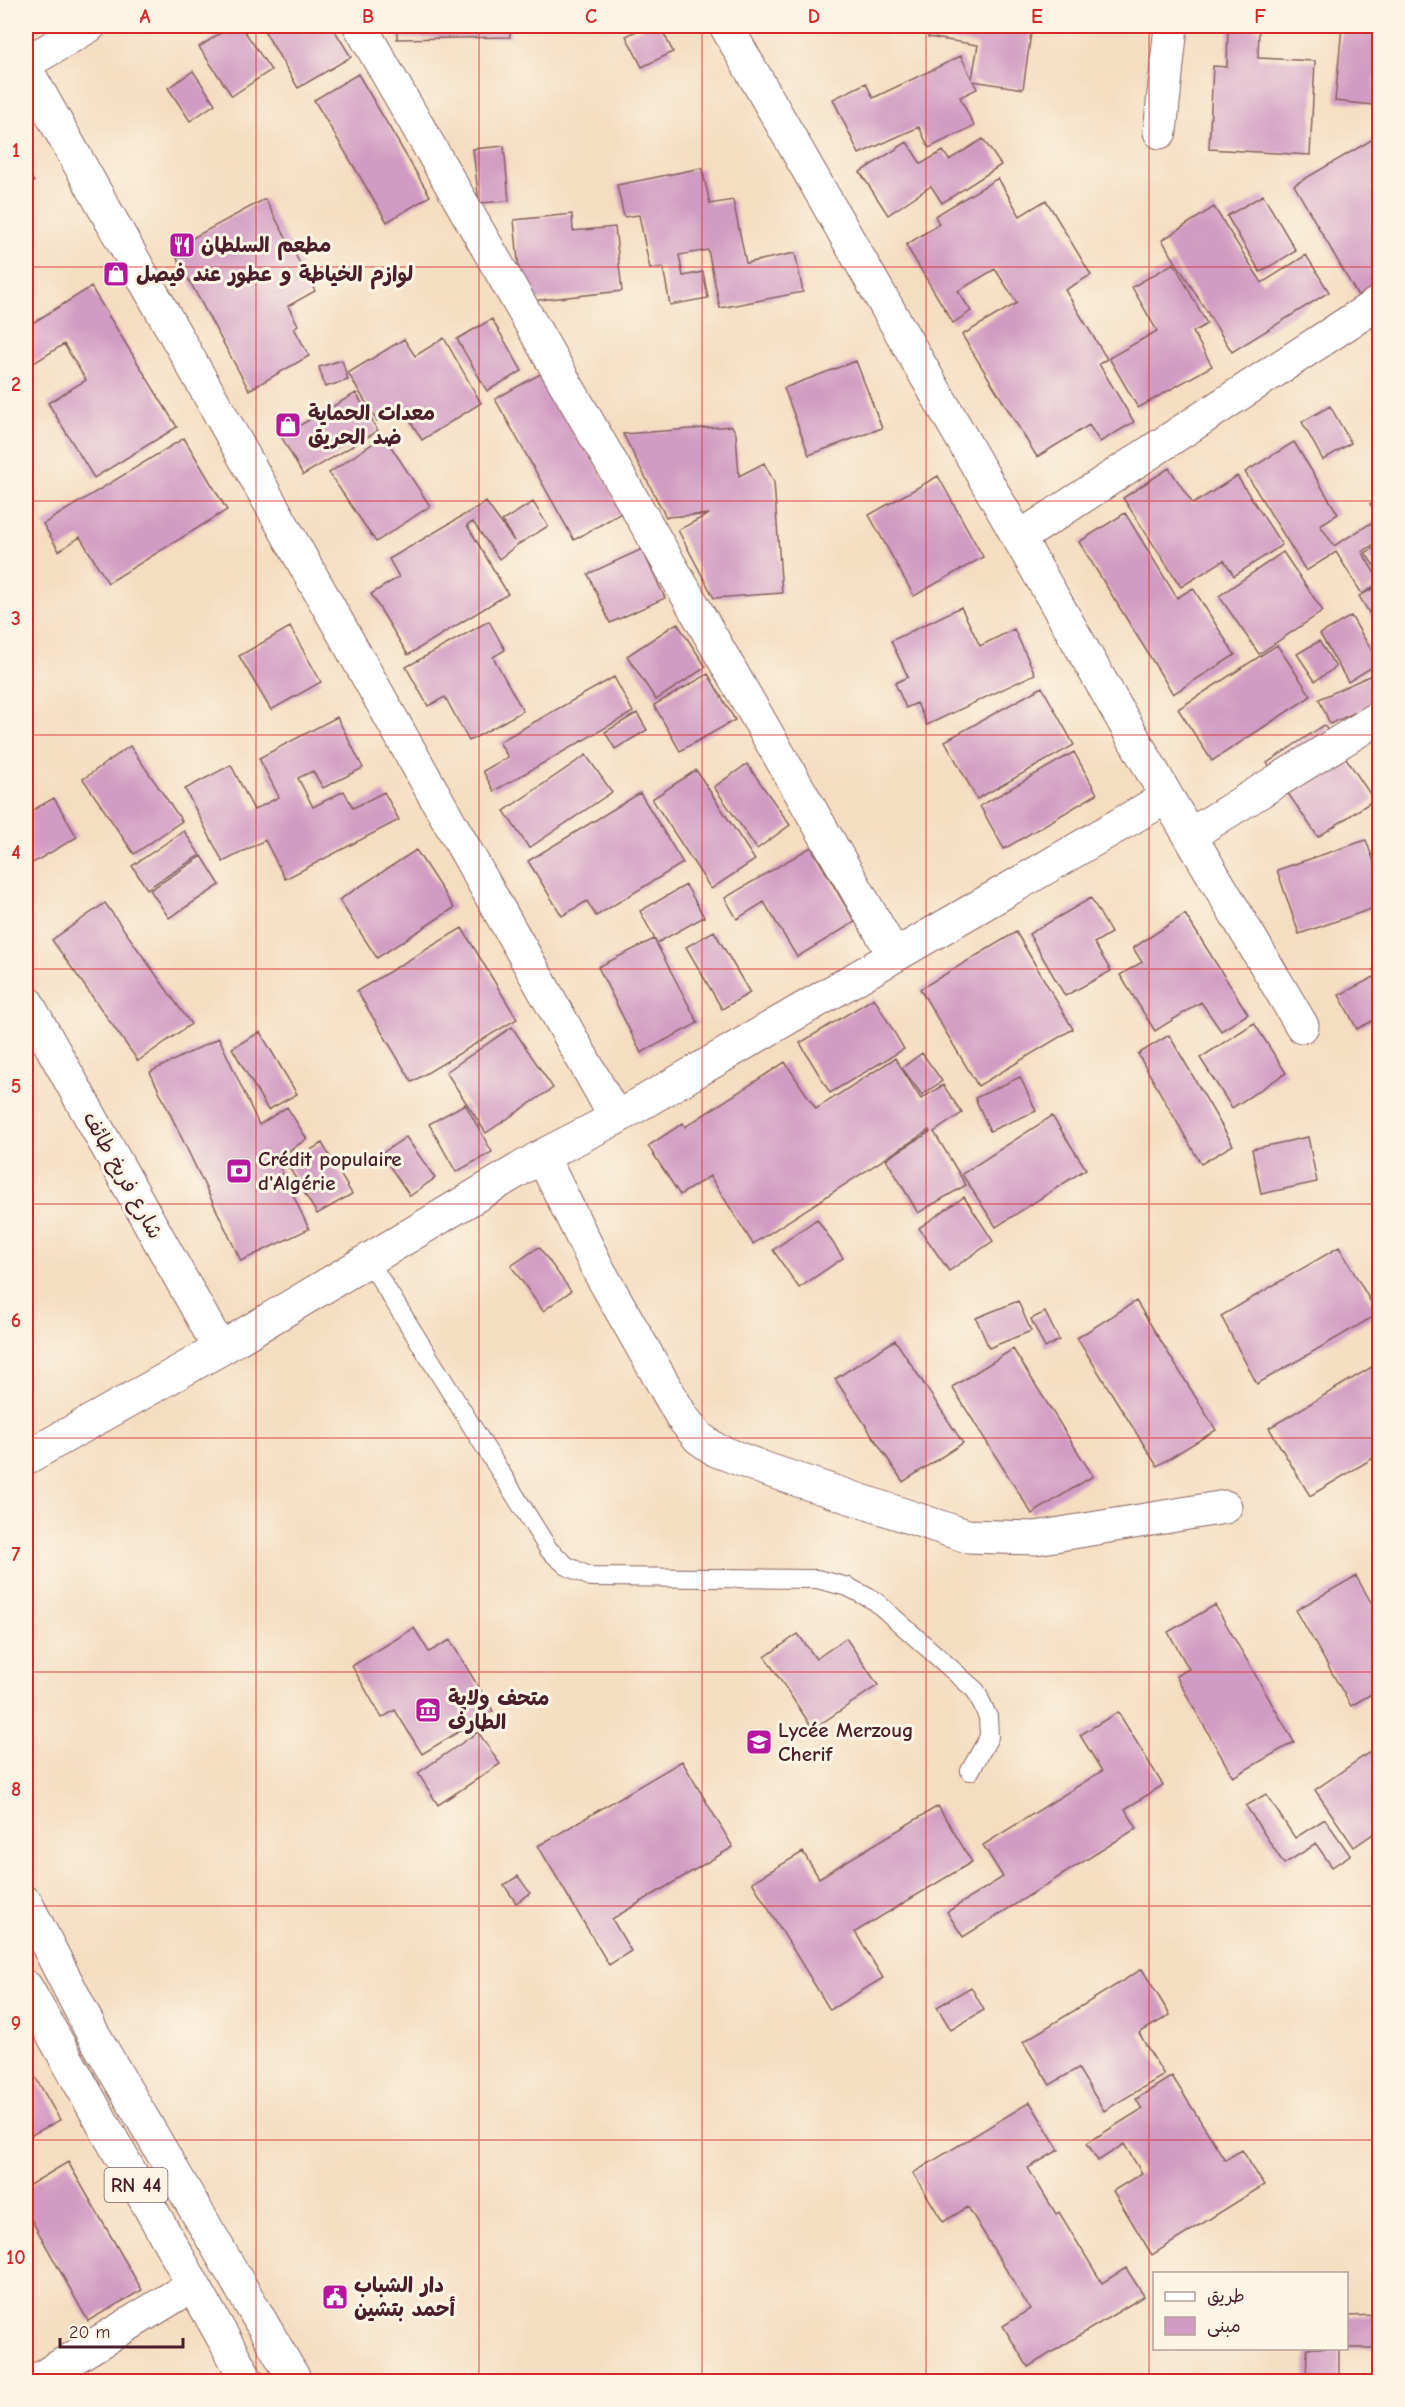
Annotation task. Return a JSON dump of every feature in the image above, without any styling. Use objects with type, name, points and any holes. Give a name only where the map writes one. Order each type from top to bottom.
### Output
[{"type":"street","points":[[26,63],[89,26]]},
{"type":"street","points":[[360,26],[894,955]]},
{"type":"street","points":[[726,26],[1167,796],[1302,1026]]},
{"type":"street","points":[[1160,132],[1171,26]]},
{"type":"street","points":[[26,69],[615,1118]]},
{"type":"street","points":[[1019,538],[1380,302]]},
{"type":"street","points":[[1190,835],[1380,717]]},
{"type":"street","points":[[26,1458],[220,1349],[542,1156],[615,1118],[1167,796]]},
{"type":"street","name":"شارع فريخ طائف","points":[[26,1001],[220,1349]]},
{"type":"street","points":[[542,1156],[599,1271],[682,1417],[699,1438],[716,1450],[768,1470],[967,1536],[1036,1538],[1225,1507]]},
{"type":"street","points":[[26,1904],[92,2032],[296,2382]]},
{"type":"street","name":"RN 44","points":[[26,1987],[248,2382]]},
{"type":"street","points":[[34,2382],[193,2285]]},
{"type":"lane","points":[[369,1261],[549,1550],[567,1566],[591,1577],[817,1579],[848,1587],[875,1601],[976,1691],[988,1717],[989,1737],[970,1771]]},
{"type":"building","points":[[231,26],[241,26],[271,70],[232,96],[199,47]]},
{"type":"building","points":[[276,26],[332,26],[351,57],[298,88],[265,32]]},
{"type":"building","points":[[397,26],[510,26],[510,37],[397,39]]},
{"type":"building","points":[[646,26],[660,26],[673,52],[642,67],[626,36]]},
{"type":"building","points":[[929,26],[1032,26],[1023,89],[973,81],[977,89],[960,97],[974,126],[929,148],[919,127],[859,154],[833,99],[866,83],[873,98],[961,56],[972,79],[978,45],[928,37]]},
{"type":"building","points":[[1342,26],[1380,26],[1373,105],[1335,101]]},
{"type":"building","points":[[1228,28],[1259,29],[1258,58],[1315,61],[1310,155],[1209,149],[1213,66],[1227,67]]},
{"type":"building","points":[[193,71],[215,104],[190,121],[168,88]]},
{"type":"building","points":[[358,74],[430,196],[387,222],[314,100]]},
{"type":"building","points":[[1380,135],[1380,284],[1358,296],[1294,185]]},
{"type":"building","points":[[983,139],[1001,165],[942,203],[931,186],[888,215],[860,172],[907,142],[921,164],[943,151],[949,160]]},
{"type":"building","points":[[504,146],[509,201],[479,203],[473,149]]},
{"type":"building","points":[[26,168],[34,182],[26,186]]},
{"type":"building","points":[[702,168],[710,204],[733,200],[746,263],[795,253],[803,292],[720,308],[708,250],[679,255],[683,276],[703,272],[708,298],[670,305],[663,267],[650,269],[639,215],[624,217],[617,185]]},
{"type":"building","points":[[998,178],[1020,216],[1046,200],[1091,275],[1065,290],[1107,359],[1099,364],[1134,422],[1100,442],[1089,425],[1037,457],[962,335],[1017,303],[995,269],[958,291],[971,311],[953,323],[906,245],[939,224],[935,216]]},
{"type":"building","points":[[1263,195],[1296,251],[1260,272],[1227,216]]},
{"type":"building","points":[[265,199],[315,291],[288,306],[298,325],[294,328],[309,356],[249,390],[172,249]]},
{"type":"building","points":[[1214,207],[1262,283],[1306,255],[1329,292],[1232,352],[1162,240]]},
{"type":"building","points":[[572,214],[573,231],[615,227],[622,291],[522,302],[514,220]]},
{"type":"building","points":[[1174,263],[1207,324],[1193,332],[1212,366],[1138,408],[1109,358],[1157,331],[1132,287]]},
{"type":"building","points":[[91,287],[177,427],[94,478],[48,403],[86,380],[64,344],[26,368],[26,327]]},
{"type":"building","points":[[492,319],[522,371],[487,391],[457,339]]},
{"type":"building","points":[[444,338],[481,403],[422,440],[401,406],[377,421],[348,373],[404,339],[415,356]]},
{"type":"building","points":[[342,360],[348,380],[325,387],[319,367]]},
{"type":"building","points":[[856,361],[882,428],[809,455],[784,388]]},
{"type":"building","points":[[544,372],[623,512],[574,540],[495,399]]},
{"type":"building","points":[[356,393],[378,431],[303,475],[281,436]]},
{"type":"building","points":[[1330,406],[1351,443],[1323,460],[1302,422]]},
{"type":"building","points":[[732,426],[736,434],[739,476],[764,463],[774,482],[782,593],[714,598],[678,530],[709,514],[666,517],[623,434]]},
{"type":"building","points":[[384,436],[430,506],[376,542],[329,473]]},
{"type":"building","points":[[184,438],[227,510],[108,583],[80,537],[59,551],[43,524]]},
{"type":"building","points":[[1294,442],[1338,514],[1320,525],[1334,546],[1376,520],[1380,525],[1380,540],[1362,552],[1380,582],[1362,594],[1336,552],[1306,571],[1245,472]]},
{"type":"building","points":[[1169,468],[1193,504],[1237,476],[1282,545],[1234,576],[1224,560],[1181,587],[1123,498]]},
{"type":"building","points":[[938,476],[983,557],[914,596],[869,515]]},
{"type":"building","points":[[1380,497],[1380,517],[1370,504]]},
{"type":"building","points":[[486,502],[514,541],[502,521],[533,502],[548,526],[499,559],[473,522],[467,525],[508,594],[408,655],[371,594],[399,577],[389,559]]},
{"type":"building","points":[[1125,513],[1177,598],[1193,588],[1235,655],[1173,694],[1079,542]]},
{"type":"building","points":[[1380,544],[1380,574],[1365,553]]},
{"type":"building","points":[[642,549],[665,598],[610,623],[588,574]]},
{"type":"building","points":[[1283,552],[1323,611],[1259,654],[1219,596]]},
{"type":"building","points":[[1380,585],[1380,631],[1359,596]]},
{"type":"building","points":[[961,607],[980,646],[1014,629],[1035,674],[927,725],[917,703],[906,708],[895,683],[908,677],[891,641]]},
{"type":"building","points":[[1351,616],[1379,663],[1348,682],[1320,634]]},
{"type":"building","points":[[489,621],[505,650],[493,657],[523,711],[469,741],[445,697],[428,706],[406,667]]},
{"type":"building","points":[[677,623],[706,667],[656,700],[627,656]]},
{"type":"building","points":[[290,627],[321,682],[271,710],[239,656]]},
{"type":"building","points":[[1319,641],[1336,667],[1315,681],[1297,654]]},
{"type":"building","points":[[1277,645],[1311,696],[1212,761],[1178,709]]},
{"type":"building","points":[[1380,671],[1380,701],[1330,724],[1319,699]]},
{"type":"building","points":[[708,674],[735,720],[680,751],[654,705]]},
{"type":"building","points":[[614,677],[633,712],[494,791],[483,771],[508,757],[499,742]]},
{"type":"building","points":[[1042,687],[1074,745],[977,799],[945,741]]},
{"type":"building","points":[[637,713],[647,730],[615,749],[605,732]]},
{"type":"building","points":[[337,717],[363,768],[323,788],[313,771],[298,778],[313,807],[344,791],[353,808],[384,792],[399,820],[285,879],[265,840],[223,862],[185,789],[231,765],[254,810],[279,797],[259,758]]},
{"type":"building","points":[[1324,725],[1374,800],[1318,837],[1267,763]]},
{"type":"building","points":[[130,746],[182,821],[134,854],[83,779]]},
{"type":"building","points":[[1074,752],[1097,794],[1004,849],[980,806]]},
{"type":"building","points":[[586,755],[612,792],[529,848],[504,811]]},
{"type":"building","points":[[747,764],[790,825],[757,849],[714,787]]},
{"type":"building","points":[[696,770],[755,860],[711,889],[652,799]]},
{"type":"building","points":[[640,793],[683,863],[596,916],[587,901],[562,916],[528,861]]},
{"type":"building","points":[[54,798],[77,837],[26,867],[26,814]]},
{"type":"building","points":[[184,831],[200,855],[147,889],[132,866]]},
{"type":"building","points":[[1366,840],[1380,879],[1380,906],[1299,934],[1277,870]]},
{"type":"building","points":[[811,847],[855,922],[797,957],[764,902],[737,919],[725,898]]},
{"type":"building","points":[[416,850],[454,908],[377,958],[339,900]]},
{"type":"building","points":[[202,856],[220,885],[169,918],[150,890]]},
{"type":"building","points":[[686,885],[704,917],[657,943],[640,911]]},
{"type":"building","points":[[1091,898],[1111,933],[1094,943],[1111,971],[1065,996],[1029,934]]},
{"type":"building","points":[[105,903],[191,1024],[138,1061],[52,940]]},
{"type":"building","points":[[1185,914],[1248,1014],[1221,1031],[1201,1002],[1155,1031],[1120,975],[1142,962],[1133,948]]},
{"type":"building","points":[[462,928],[517,1019],[412,1082],[357,991]]},
{"type":"building","points":[[714,931],[750,993],[722,1009],[686,947]]},
{"type":"building","points":[[1016,932],[1073,1029],[978,1086],[920,989]]},
{"type":"building","points":[[654,939],[698,1023],[641,1053],[598,967]]},
{"type":"building","points":[[1380,965],[1380,979],[1373,970]]},
{"type":"building","points":[[1374,977],[1380,986],[1380,1017],[1357,1029],[1339,995]]},
{"type":"building","points":[[874,998],[904,1049],[830,1093],[800,1043]]},
{"type":"building","points":[[1254,1023],[1286,1073],[1232,1108],[1200,1058]]},
{"type":"building","points":[[512,1027],[553,1088],[486,1133],[446,1072]]},
{"type":"building","points":[[260,1032],[297,1094],[268,1110],[232,1048]]},
{"type":"building","points":[[1169,1035],[1233,1145],[1201,1164],[1138,1054]]},
{"type":"building","name":"Crédit populaire d'Algérie","points":[[219,1038],[259,1125],[287,1107],[307,1139],[276,1159],[309,1229],[241,1261],[150,1072]]},
{"type":"building","points":[[922,1053],[942,1081],[922,1095],[902,1068]]},
{"type":"building","points":[[895,1058],[921,1099],[943,1085],[962,1113],[934,1132],[966,1185],[918,1213],[886,1159],[930,1132],[929,1130],[753,1244],[710,1176],[680,1195],[648,1146],[683,1123],[685,1127],[785,1062],[816,1109]]},
{"type":"building","points":[[1020,1077],[1036,1111],[990,1131],[975,1098]]},
{"type":"building","points":[[465,1104],[492,1152],[456,1172],[429,1124]]},
{"type":"building","points":[[1052,1116],[1086,1169],[996,1227],[962,1174]]},
{"type":"building","points":[[406,1137],[435,1178],[410,1196],[381,1154]]},
{"type":"building","points":[[1308,1137],[1317,1182],[1261,1194],[1252,1149]]},
{"type":"building","points":[[322,1143],[352,1194],[317,1214],[287,1164]]},
{"type":"building","points":[[964,1197],[993,1241],[949,1271],[919,1228]]},
{"type":"building","points":[[817,1219],[843,1258],[799,1288],[773,1250]]},
{"type":"building","points":[[539,1247],[571,1291],[543,1311],[511,1266]]},
{"type":"building","points":[[1339,1247],[1378,1314],[1257,1384],[1221,1316]]},
{"type":"building","points":[[1018,1301],[1031,1331],[989,1348],[976,1318]]},
{"type":"building","points":[[1136,1301],[1216,1430],[1157,1466],[1077,1338]]},
{"type":"building","points":[[1045,1312],[1059,1340],[1045,1348],[1031,1319]]},
{"type":"building","points":[[895,1340],[963,1443],[903,1482],[835,1379]]},
{"type":"building","points":[[1013,1349],[1093,1476],[1032,1514],[952,1387]]},
{"type":"building","points":[[1380,1362],[1380,1454],[1310,1496],[1269,1428]]},
{"type":"building","points":[[1356,1576],[1380,1618],[1380,1689],[1351,1706],[1296,1610]]},
{"type":"building","points":[[1215,1605],[1294,1742],[1233,1777],[1176,1676],[1189,1669],[1168,1632]]},
{"type":"building","points":[[414,1628],[429,1652],[450,1640],[493,1711],[422,1754],[395,1710],[382,1718],[352,1666]]},
{"type":"building","points":[[798,1634],[816,1659],[846,1638],[878,1685],[813,1729],[765,1657]]},
{"type":"building","points":[[1118,1712],[1163,1785],[1125,1809],[1137,1828],[963,1937],[947,1912],[1003,1877],[983,1845],[1102,1771],[1080,1735]]},
{"type":"building","points":[[478,1732],[500,1764],[438,1805],[418,1773]]},
{"type":"building","points":[[1374,1749],[1380,1756],[1380,1829],[1354,1847],[1315,1790]]},
{"type":"building","points":[[682,1761],[733,1847],[612,1919],[631,1951],[609,1965],[538,1846]]},
{"type":"building","points":[[1266,1794],[1295,1838],[1325,1819],[1350,1855],[1332,1867],[1316,1844],[1284,1864],[1246,1806]]},
{"type":"building","points":[[938,1806],[972,1862],[855,1932],[883,1978],[830,2010],[752,1882],[803,1852],[819,1878]]},
{"type":"building","points":[[518,1876],[530,1893],[516,1903],[504,1885]]},
{"type":"building","points":[[1142,1969],[1170,2015],[1139,2033],[1164,2075],[1104,2111],[1078,2068],[1050,2085],[1023,2042]]},
{"type":"building","points":[[971,1987],[984,2010],[951,2030],[937,2007]]},
{"type":"building","points":[[26,2061],[60,2120],[26,2138]]},
{"type":"building","points":[[1172,2076],[1225,2160],[1242,2150],[1264,2185],[1152,2255],[1113,2191],[1142,2173],[1124,2144],[1098,2161],[1087,2143],[1142,2109],[1136,2099]]},
{"type":"building","points":[[1030,2102],[1059,2150],[1028,2168],[1056,2214],[1059,2212],[1102,2283],[1126,2268],[1144,2296],[1028,2367],[1003,2326],[1030,2309],[968,2207],[943,2222],[913,2173]]},
{"type":"building","points":[[68,2162],[142,2290],[88,2321],[26,2210],[26,2187]]},
{"type":"building","points":[[1380,2315],[1380,2348],[1348,2348],[1348,2316]]},
{"type":"building","points":[[1307,2350],[1339,2350],[1339,2382],[1306,2382]]},
{"type":"place","name":"مطعم السلطان","points":[[182,245]]},
{"type":"place","name":"لوازم الخياطة و عطور عند فيصل","points":[[116,274]]},
{"type":"place","name":"معدات الحماية ضد الحريق","points":[[288,425]]},
{"type":"place","name":"Crédit populaire d'Algérie","points":[[239,1171]]},
{"type":"place","name":"متحف ولاية الطارف","points":[[428,1710]]},
{"type":"place","name":"Lycée Merzoug Cherif","points":[[759,1742]]},
{"type":"place","name":"دار الشباب أحمد بتشين","points":[[335,2297]]}]
